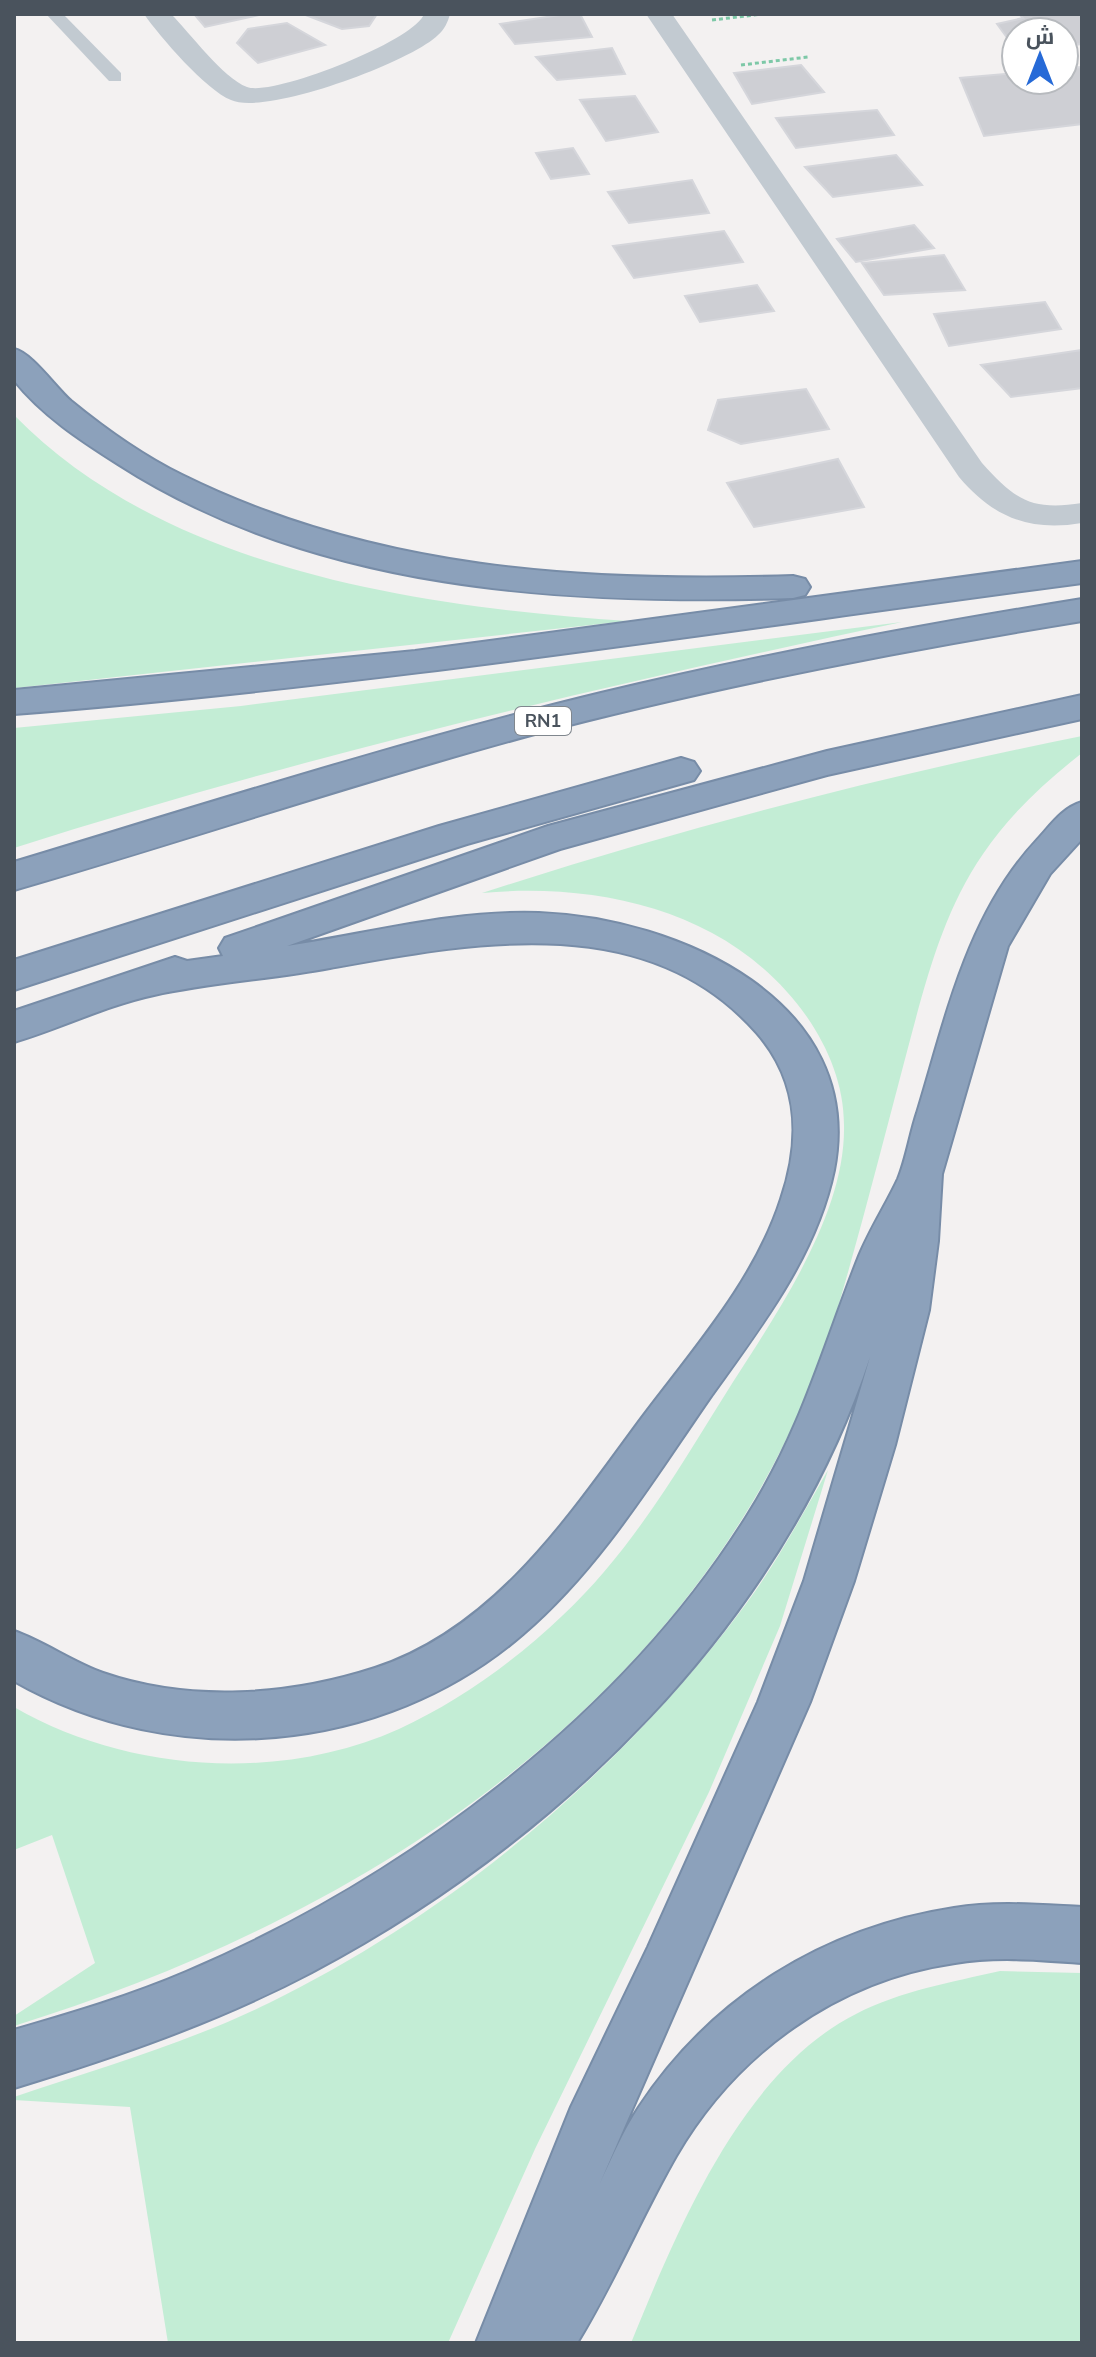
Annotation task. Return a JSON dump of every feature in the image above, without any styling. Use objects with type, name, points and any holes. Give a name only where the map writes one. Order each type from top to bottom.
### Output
[{"type":"highway","points":[[14,358],[22,371],[66,414],[123,456],[178,487],[310,539],[401,562],[485,577],[658,588],[779,588],[1027,579]]},
{"type":"highway","points":[[14,702],[133,694],[345,671],[1082,572]]},
{"type":"highway","name":"RN1","points":[[14,876],[380,765],[599,706],[785,662],[1082,610]]},
{"type":"highway","points":[[14,975],[602,791],[846,731],[1082,681]]},
{"type":"highway","points":[[14,1027],[548,839],[827,763],[1082,707]]},
{"type":"highway","points":[[14,2059],[98,2034],[203,1993],[301,1946],[392,1892],[553,1774],[621,1711],[681,1646],[733,1579],[776,1512],[813,1445],[841,1379],[887,1241],[920,1174],[988,946],[1036,865],[1082,815]]},
{"type":"highway","points":[[14,1654],[64,1684],[136,1709],[215,1718],[296,1713],[373,1692],[447,1660],[508,1615],[579,1544],[759,1293],[778,1260],[807,1195],[818,1136],[816,1106],[794,1048],[752,999],[721,976],[680,956],[577,930],[511,928],[448,931],[148,981]]},
{"type":"highway","points":[[507,2343],[552,2221],[730,1830],[784,1702],[829,1581],[863,1472],[906,1310],[916,1241],[920,1174]]},
{"type":"highway","points":[[541,2343],[594,2256],[660,2128],[693,2080],[730,2039],[773,2003],[821,1974],[924,1939],[978,1930],[1019,1929],[1082,1935]]},
{"type":"street","points":[[157,14],[238,94],[257,97],[292,91],[402,46],[429,30],[437,14]]},
{"type":"street","points":[[659,14],[957,453],[990,495],[1031,515],[1082,513]]},
{"type":"lane","points":[[54,14],[115,77]]},
{"type":"path","points":[[697,71],[808,57]]},
{"type":"green space","points":[[14,415],[76,468],[145,511],[220,545],[300,571],[383,591],[466,605],[628,621],[15,688]]},
{"type":"green space","points":[[902,622],[678,671],[344,752],[14,848],[14,728],[241,706]]},
{"type":"green space","points":[[1082,736],[1082,753],[1016,812],[983,854],[968,877],[945,927],[927,979],[838,1307],[785,1442],[712,1564],[623,1672],[519,1767],[403,1850],[279,1920],[148,1979],[14,2026],[14,2016],[95,1963],[52,1835],[14,1850],[14,1707],[58,1729],[153,1757],[204,1763],[254,1763],[304,1757],[353,1746],[399,1729],[443,1706],[525,1649],[562,1616],[612,1563],[675,1474],[770,1324],[822,1226],[842,1158],[844,1125],[841,1096],[834,1068],[822,1042],[807,1017],[777,981],[742,952],[704,929],[662,912],[618,900],[573,893],[482,893],[630,847],[779,806]]},
{"type":"green space","points":[[828,1470],[780,1626],[709,1792],[535,2149],[448,2343],[168,2343],[130,2107],[14,2100],[14,2097],[175,2043],[269,2003],[405,1925],[469,1880],[531,1832],[590,1779],[698,1665],[757,1588]]},
{"type":"green space","points":[[1000,1971],[1082,1973],[1082,2343],[631,2343],[692,2205],[746,2114],[779,2074],[815,2040],[873,2006],[926,1988]]},
{"type":"building","points":[[194,14],[258,14],[259,15],[205,27]]},
{"type":"building","points":[[303,14],[377,14],[369,26],[342,29]]},
{"type":"building","points":[[580,14],[592,37],[515,44],[500,24]]},
{"type":"building","points":[[1019,14],[1082,14],[1082,44],[1080,16]]},
{"type":"building","points":[[287,23],[325,45],[258,63],[237,43],[248,29]]},
{"type":"building","points":[[612,48],[625,74],[557,80],[536,57]]},
{"type":"building","points":[[801,65],[824,92],[752,104],[734,73]]},
{"type":"building","points":[[1080,67],[1082,124],[984,136],[960,78],[1000,74],[1000,96],[1080,96]]},
{"type":"building","points":[[635,96],[658,132],[606,141],[580,100]]},
{"type":"building","points":[[877,110],[894,135],[796,148],[776,118]]},
{"type":"building","points":[[573,148],[589,174],[551,179],[536,153]]},
{"type":"building","points":[[896,155],[922,185],[833,197],[805,167]]},
{"type":"building","points":[[692,180],[709,213],[629,223],[608,192]]},
{"type":"building","points":[[914,225],[934,248],[856,262],[837,239]]},
{"type":"building","points":[[724,231],[743,262],[634,278],[613,246]]},
{"type":"building","points":[[944,255],[965,290],[884,295],[862,263]]},
{"type":"building","points":[[757,285],[774,311],[700,322],[685,296]]},
{"type":"building","points":[[1045,302],[1061,329],[949,346],[934,314]]},
{"type":"building","points":[[1082,350],[1082,388],[1011,397],[981,365]]},
{"type":"building","points":[[806,389],[829,429],[741,444],[708,430],[718,400]]},
{"type":"building","points":[[838,459],[864,507],[754,527],[727,483]]}]
